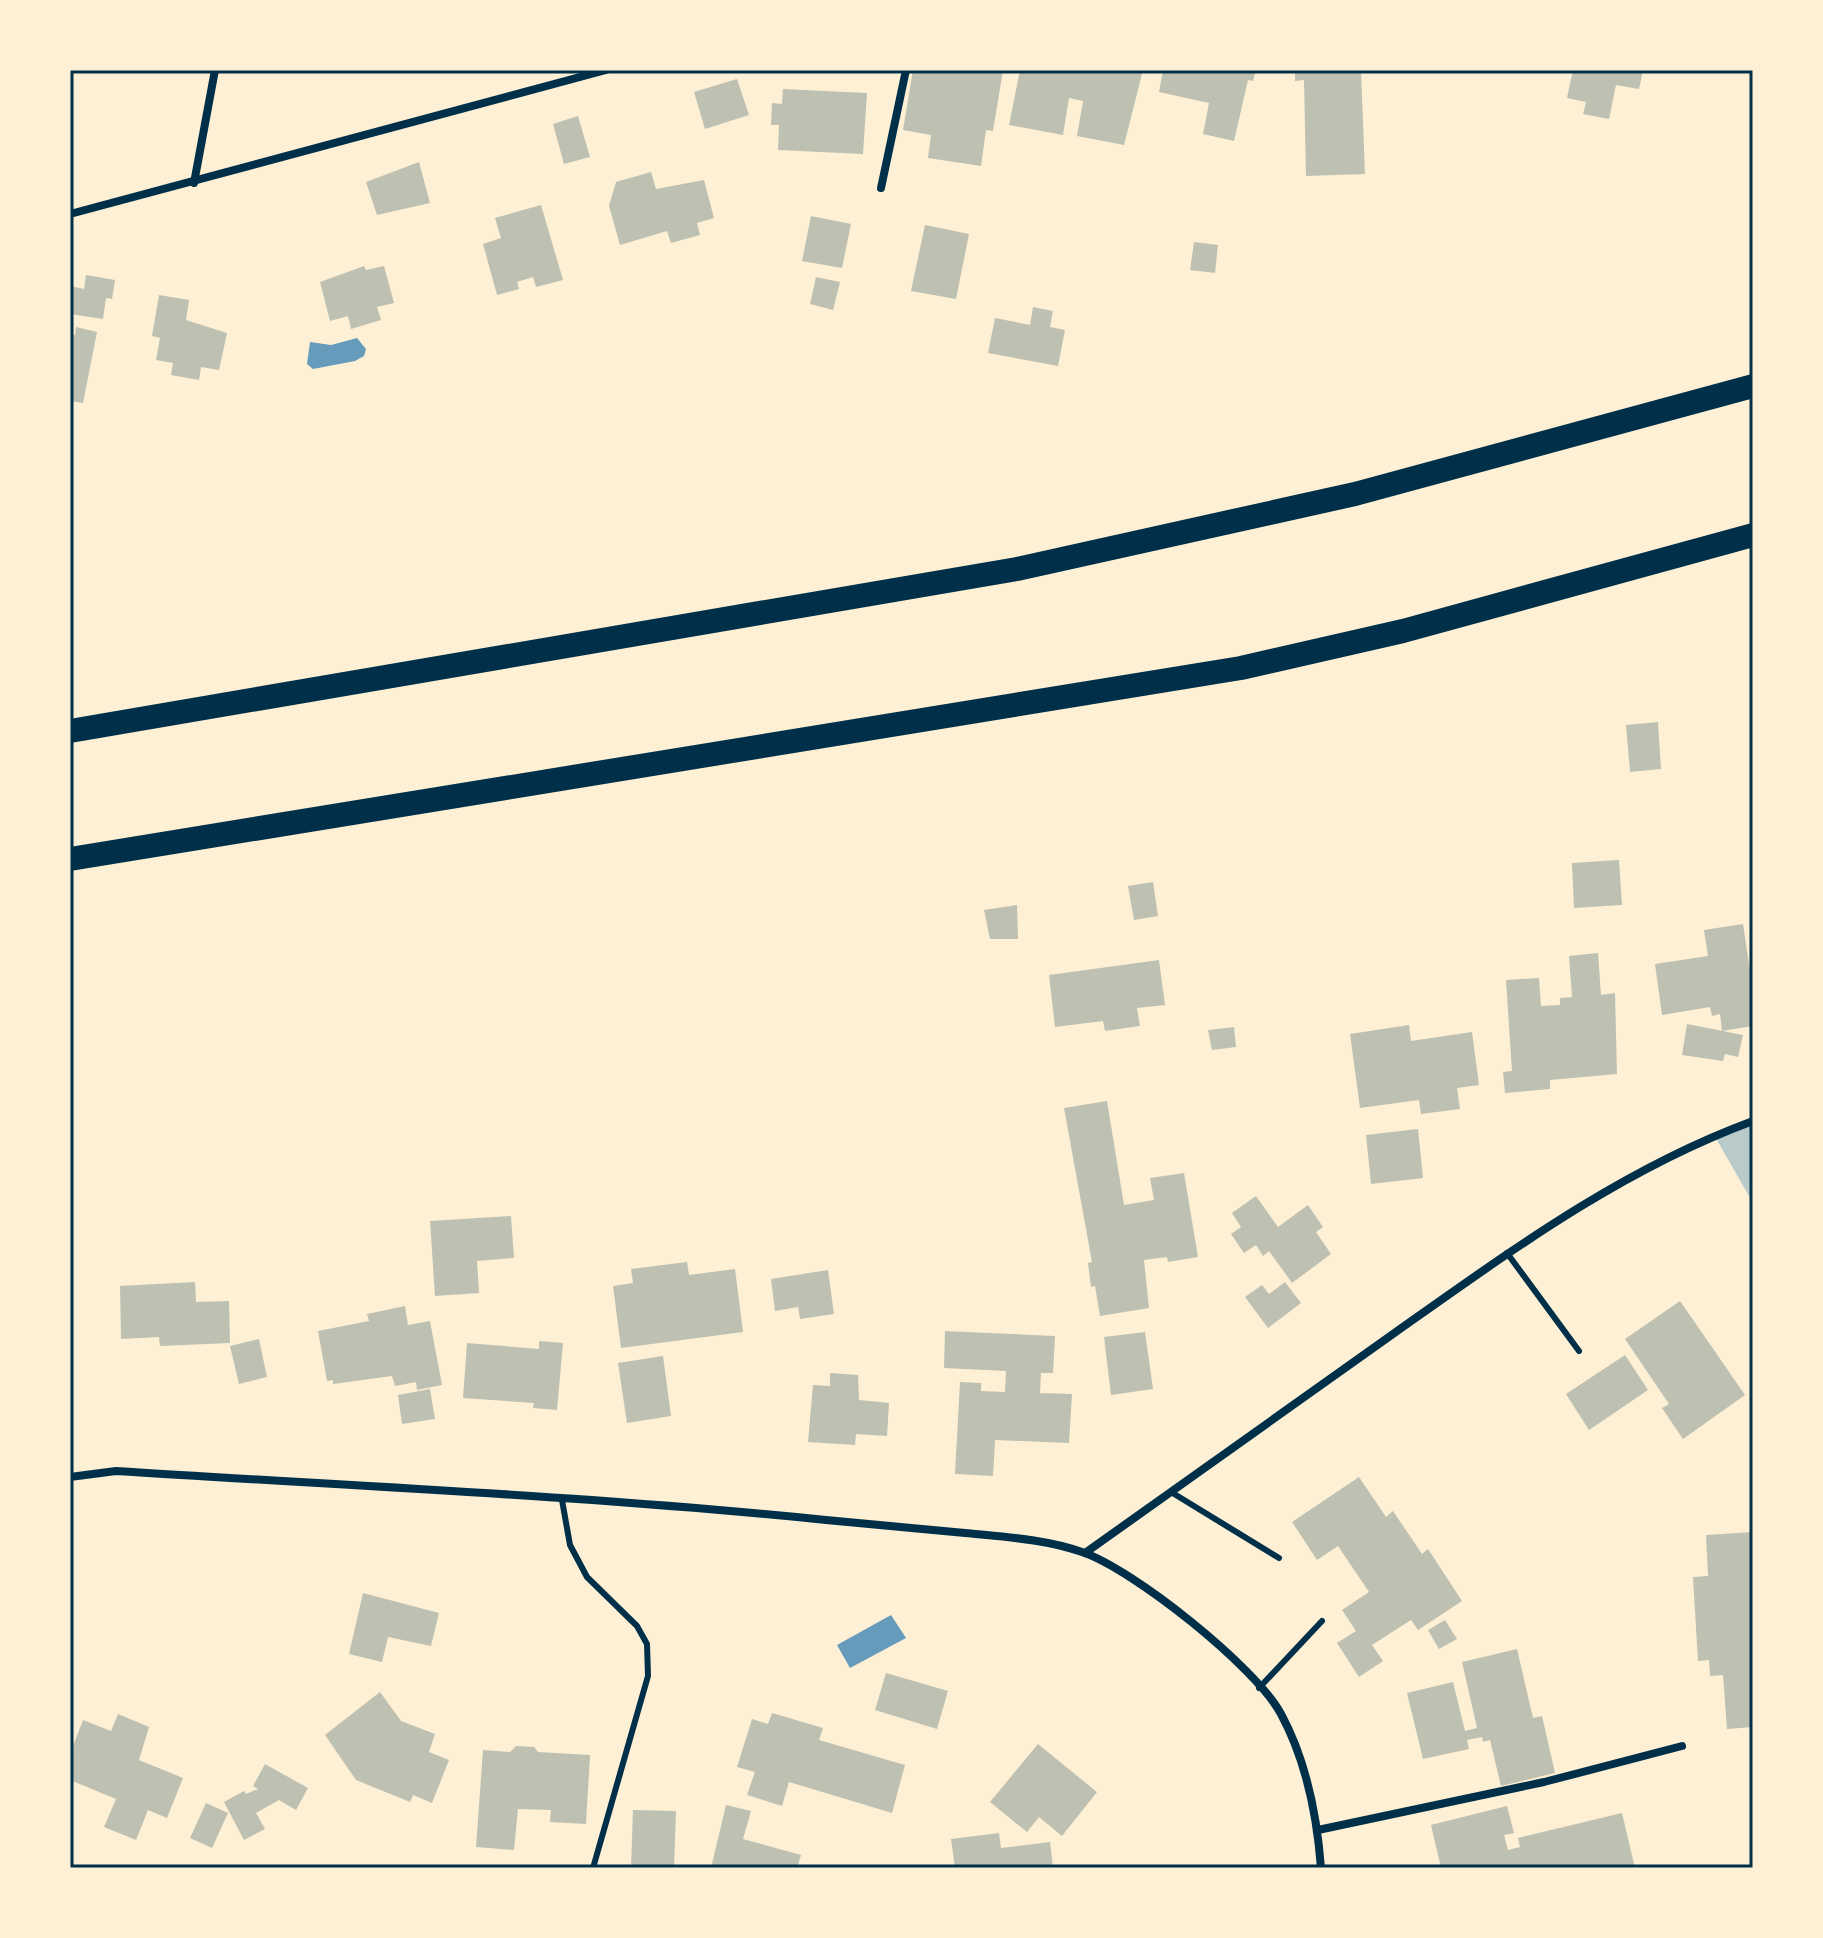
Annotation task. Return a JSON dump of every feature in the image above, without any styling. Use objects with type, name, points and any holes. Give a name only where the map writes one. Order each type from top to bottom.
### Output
[{"type":"highway","points":[[70,731],[1017,569],[1355,494],[1753,386]]},
{"type":"highway","points":[[70,859],[1241,668],[1403,631],[1753,535]]},
{"type":"street","points":[[194,183],[215,70]]},
{"type":"street","points":[[70,214],[606,70]]},
{"type":"street","points":[[881,188],[906,70]]},
{"type":"street","points":[[1085,1553],[1507,1253],[1622,1180],[1714,1135],[1753,1121]]},
{"type":"street","points":[[70,1477],[116,1471],[771,1514],[999,1537],[1085,1553],[1153,1592],[1210,1637],[1279,1710],[1296,1747],[1318,1830],[1321,1868]]},
{"type":"street","points":[[1318,1830],[1544,1782],[1682,1746]]},
{"type":"lane","points":[[1507,1253],[1579,1351]]},
{"type":"lane","points":[[1171,1492],[1279,1558]]},
{"type":"lane","points":[[562,1500],[570,1545],[587,1577],[637,1626],[647,1644],[648,1676],[639,1714],[593,1868]]},
{"type":"lane","points":[[1259,1688],[1322,1621]]},
{"type":"shaded area","points":[[1753,1121],[1753,1203],[1714,1135]]},
{"type":"water","points":[[357,338],[366,349],[364,356],[355,361],[313,369],[307,364],[310,342],[331,345]]},
{"type":"water","points":[[891,1615],[906,1638],[850,1668],[837,1645]]},
{"type":"building","points":[[913,70],[1003,70],[993,131],[986,130],[981,166],[928,158],[931,135],[903,130]]},
{"type":"building","points":[[1020,70],[1143,70],[1124,145],[1077,136],[1083,101],[1069,98],[1063,135],[1009,125]]},
{"type":"building","points":[[1163,70],[1256,70],[1253,81],[1248,80],[1234,141],[1203,134],[1209,103],[1159,92]]},
{"type":"building","points":[[1295,70],[1361,70],[1365,174],[1306,176],[1304,80],[1295,81]]},
{"type":"building","points":[[1573,70],[1643,70],[1639,89],[1616,85],[1609,119],[1583,114],[1586,102],[1567,98]]},
{"type":"building","points":[[737,79],[749,115],[705,129],[694,92]]},
{"type":"building","points":[[783,89],[867,93],[863,154],[778,150],[779,125],[771,125],[772,103],[782,104]]},
{"type":"building","points":[[578,116],[590,157],[564,164],[553,124]]},
{"type":"building","points":[[419,162],[430,203],[377,215],[366,182]]},
{"type":"building","points":[[651,172],[656,189],[704,180],[714,218],[697,223],[700,235],[671,243],[667,231],[620,245],[609,206],[616,182]]},
{"type":"building","points":[[541,205],[563,280],[536,287],[533,277],[517,282],[519,289],[497,295],[483,244],[501,238],[495,218]]},
{"type":"building","points":[[811,216],[851,224],[842,268],[802,261]]},
{"type":"building","points":[[925,225],[969,234],[956,299],[911,291]]},
{"type":"building","points":[[1194,242],[1218,245],[1215,273],[1190,270]]},
{"type":"building","points":[[364,266],[366,270],[384,266],[394,303],[377,307],[381,320],[351,329],[348,316],[330,321],[320,282]]},
{"type":"building","points":[[86,275],[115,280],[112,299],[106,298],[103,319],[70,314],[70,286],[84,289]]},
{"type":"building","points":[[816,277],[840,282],[833,310],[810,304]]},
{"type":"building","points":[[159,295],[189,300],[186,320],[227,333],[219,370],[201,367],[199,380],[171,375],[173,363],[156,360],[160,338],[152,336]]},
{"type":"building","points":[[1033,307],[1053,311],[1050,327],[1065,330],[1058,366],[988,353],[995,318],[1030,325]]},
{"type":"building","points":[[76,327],[97,332],[83,403],[70,401],[70,334],[75,335]]},
{"type":"building","points":[[1658,722],[1661,769],[1630,772],[1626,725]]},
{"type":"building","points":[[1619,860],[1622,905],[1574,908],[1572,863]]},
{"type":"building","points":[[1153,882],[1158,916],[1134,920],[1128,886]]},
{"type":"building","points":[[1017,905],[1018,939],[990,939],[984,910]]},
{"type":"building","points":[[1743,924],[1753,991],[1753,1026],[1722,1031],[1720,1014],[1712,1016],[1710,1007],[1662,1015],[1655,964],[1708,956],[1704,930]]},
{"type":"building","points":[[1598,953],[1601,995],[1615,993],[1617,1074],[1550,1080],[1550,1089],[1505,1093],[1503,1072],[1512,1071],[1506,980],[1539,978],[1541,1006],[1560,1005],[1560,998],[1572,997],[1569,956]]},
{"type":"building","points":[[1159,960],[1165,1005],[1137,1008],[1140,1026],[1105,1031],[1103,1021],[1055,1027],[1049,975]]},
{"type":"building","points":[[1687,1024],[1743,1035],[1738,1057],[1725,1054],[1723,1061],[1682,1055]]},
{"type":"building","points":[[1409,1025],[1411,1041],[1472,1032],[1479,1085],[1457,1088],[1460,1109],[1421,1114],[1419,1100],[1360,1108],[1350,1034]]},
{"type":"building","points":[[1234,1027],[1236,1047],[1212,1050],[1208,1030]]},
{"type":"building","points":[[1107,1101],[1124,1205],[1154,1200],[1150,1178],[1184,1173],[1198,1257],[1168,1262],[1167,1257],[1144,1260],[1149,1308],[1100,1316],[1095,1286],[1091,1287],[1088,1263],[1092,1262],[1064,1108]]},
{"type":"building","points":[[1418,1129],[1423,1178],[1371,1184],[1366,1135]]},
{"type":"building","points":[[1256,1196],[1278,1227],[1308,1205],[1323,1227],[1316,1232],[1331,1254],[1292,1283],[1269,1251],[1263,1256],[1256,1245],[1244,1253],[1231,1234],[1241,1227],[1232,1213]]},
{"type":"building","points":[[511,1216],[514,1258],[477,1261],[479,1293],[435,1296],[430,1221]]},
{"type":"building","points":[[687,1262],[689,1275],[735,1269],[743,1332],[621,1348],[613,1286],[633,1283],[631,1269]]},
{"type":"building","points":[[828,1270],[834,1314],[800,1319],[798,1307],[775,1311],[771,1279]]},
{"type":"building","points":[[195,1282],[196,1302],[229,1301],[230,1343],[160,1346],[159,1337],[121,1339],[120,1286]]},
{"type":"building","points":[[1285,1282],[1301,1303],[1268,1328],[1245,1297],[1262,1285],[1269,1294]]},
{"type":"building","points":[[1680,1301],[1745,1395],[1683,1439],[1662,1408],[1669,1404],[1625,1339]]},
{"type":"building","points":[[405,1306],[408,1325],[430,1321],[442,1385],[417,1390],[416,1382],[395,1386],[392,1376],[333,1384],[333,1380],[327,1381],[318,1331],[369,1321],[367,1314]]},
{"type":"building","points":[[945,1331],[1055,1336],[1053,1373],[1041,1373],[1040,1393],[1072,1394],[1069,1443],[995,1440],[993,1476],[955,1474],[960,1382],[981,1383],[981,1391],[1005,1392],[1006,1371],[944,1368]]},
{"type":"building","points":[[1145,1332],[1153,1389],[1111,1395],[1104,1337]]},
{"type":"building","points":[[259,1339],[267,1377],[239,1384],[230,1346]]},
{"type":"building","points":[[539,1341],[563,1343],[557,1410],[533,1408],[534,1403],[463,1398],[467,1343],[539,1349]]},
{"type":"building","points":[[1625,1355],[1648,1390],[1589,1430],[1566,1394]]},
{"type":"building","points":[[663,1356],[671,1416],[627,1423],[618,1363]]},
{"type":"building","points":[[830,1373],[858,1375],[859,1400],[889,1403],[887,1436],[856,1434],[855,1445],[808,1442],[813,1385],[830,1386]]},
{"type":"building","points":[[430,1389],[435,1419],[402,1424],[398,1395]]},
{"type":"building","points":[[1359,1477],[1386,1517],[1393,1511],[1422,1554],[1428,1549],[1462,1601],[1418,1630],[1411,1620],[1372,1645],[1383,1661],[1359,1677],[1337,1643],[1356,1631],[1342,1610],[1369,1592],[1338,1546],[1317,1560],[1292,1522]]},
{"type":"building","points":[[1753,1532],[1753,1727],[1727,1729],[1723,1675],[1710,1676],[1709,1660],[1698,1661],[1693,1577],[1708,1576],[1706,1535]]},
{"type":"building","points":[[363,1593],[439,1613],[431,1646],[388,1637],[382,1662],[349,1654]]},
{"type":"building","points":[[1445,1620],[1457,1639],[1439,1649],[1428,1630]]},
{"type":"building","points":[[1517,1649],[1533,1718],[1542,1716],[1555,1773],[1501,1786],[1490,1740],[1483,1742],[1482,1737],[1467,1740],[1469,1749],[1423,1759],[1407,1693],[1453,1682],[1465,1731],[1477,1728],[1462,1662]]},
{"type":"building","points":[[886,1673],[948,1691],[937,1729],[875,1710]]},
{"type":"building","points":[[380,1692],[401,1721],[435,1734],[429,1752],[449,1760],[432,1803],[413,1795],[410,1802],[356,1780],[325,1735]]},
{"type":"building","points":[[772,1713],[823,1728],[819,1740],[905,1765],[892,1813],[789,1782],[782,1806],[747,1795],[755,1772],[737,1767],[752,1719],[768,1724]]},
{"type":"building","points":[[118,1714],[149,1727],[139,1760],[183,1778],[167,1818],[148,1810],[136,1840],[104,1827],[116,1799],[70,1780],[70,1754],[83,1720],[111,1731]]},
{"type":"building","points":[[1038,1744],[1097,1792],[1062,1836],[1039,1817],[1027,1832],[990,1802]]},
{"type":"building","points":[[516,1746],[534,1747],[538,1752],[590,1755],[586,1824],[550,1822],[551,1810],[518,1809],[514,1850],[476,1847],[483,1750],[510,1752]]},
{"type":"building","points":[[265,1764],[308,1788],[296,1810],[279,1800],[256,1813],[265,1829],[244,1840],[224,1802],[244,1791],[246,1794],[258,1789],[253,1786]]},
{"type":"building","points":[[206,1803],[228,1813],[212,1848],[190,1838]]},
{"type":"building","points":[[726,1805],[751,1811],[743,1839],[801,1855],[797,1868],[711,1868]]},
{"type":"building","points":[[1507,1806],[1514,1833],[1504,1835],[1508,1850],[1520,1847],[1518,1838],[1622,1813],[1635,1868],[1441,1868],[1431,1825]]},
{"type":"building","points":[[633,1810],[676,1811],[674,1868],[631,1868]]},
{"type":"building","points":[[999,1833],[1001,1848],[1050,1842],[1053,1868],[955,1868],[951,1839]]}]
